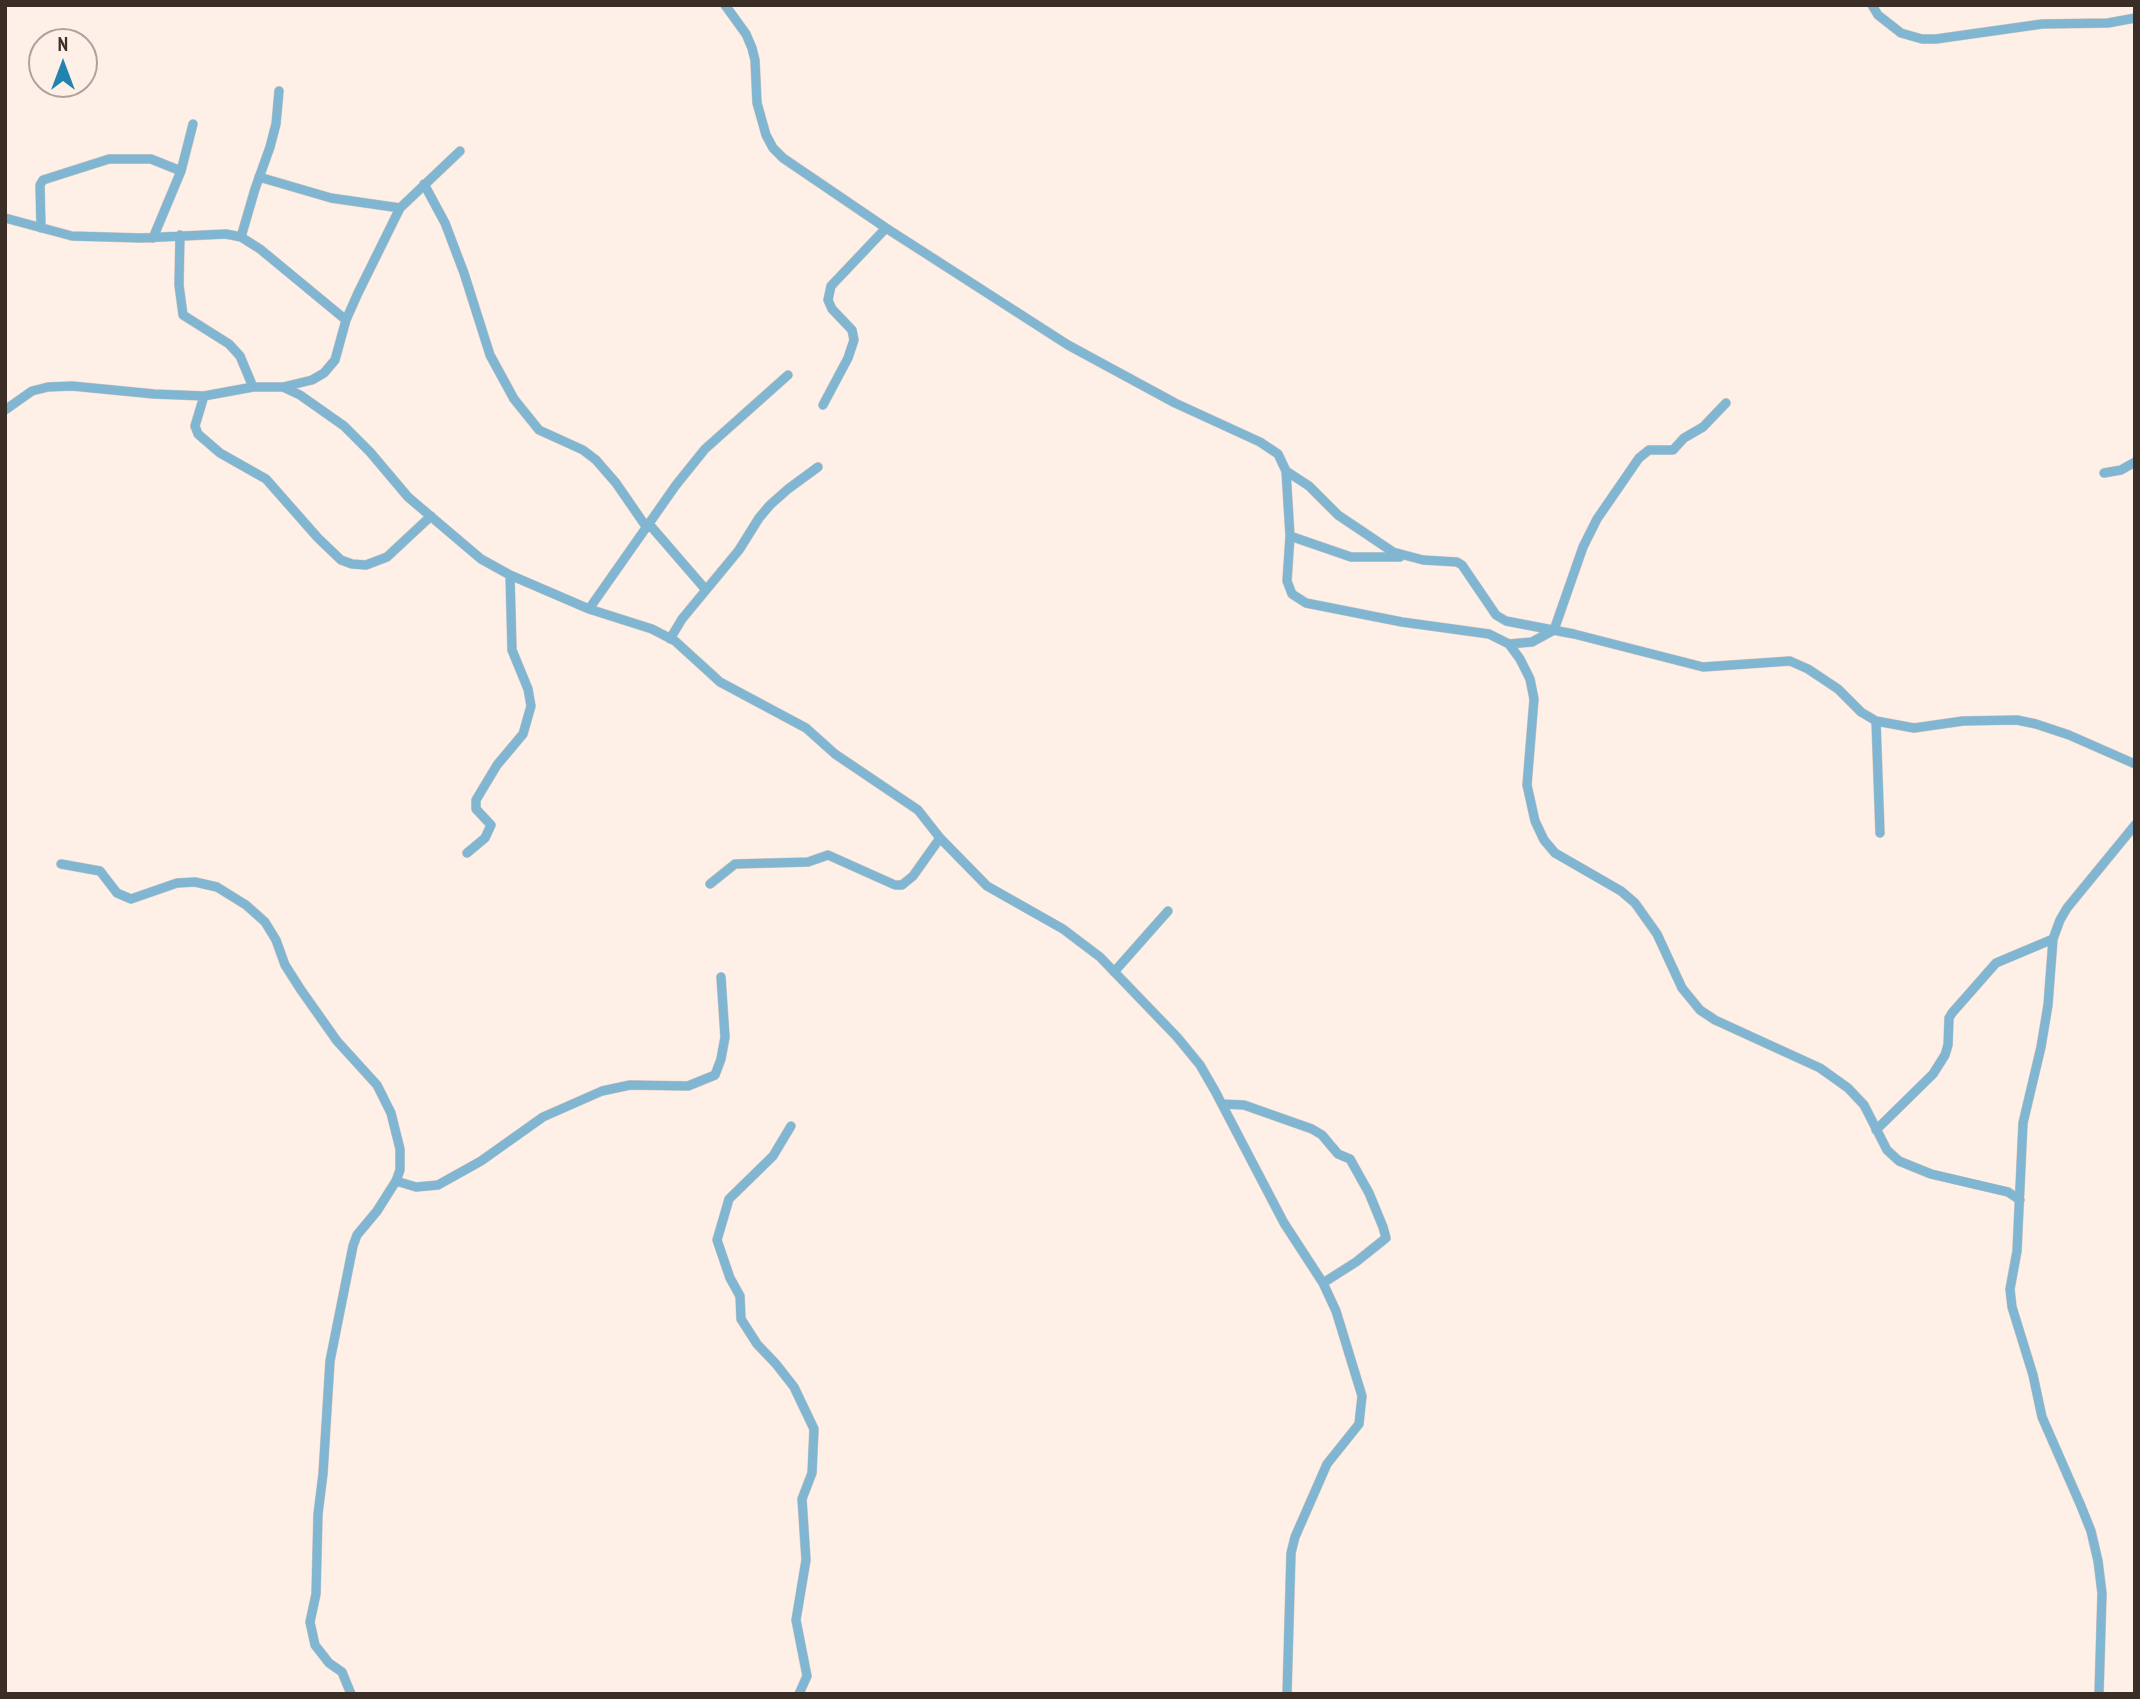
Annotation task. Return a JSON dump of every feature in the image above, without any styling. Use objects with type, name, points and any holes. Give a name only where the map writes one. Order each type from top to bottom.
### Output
[{"type":"street","points":[[725,5],[746,34],[752,48],[757,103],[766,135],[783,158],[886,228],[1096,362],[1175,403],[1270,447],[1283,461],[1286,471],[1290,536],[1287,581],[1292,594],[1298,600],[1402,622],[1489,634],[1509,644],[1532,642],[1554,630],[1583,547],[1597,519],[1634,465],[1649,450],[1673,450],[1684,438],[1703,427],[1726,403]]},
{"type":"street","points":[[1872,5],[1878,15],[1901,33],[1922,39],[2042,24],[2097,23],[2135,18]]},
{"type":"street","points":[[241,237],[276,124],[279,91]]},
{"type":"street","points":[[153,238],[181,171],[193,124]]},
{"type":"street","points":[[5,410],[14,401],[32,391],[48,387],[72,386],[204,396],[253,387],[283,387],[312,380],[324,373],[335,360],[346,320],[388,228],[400,208],[460,151]]},
{"type":"street","points":[[41,228],[40,185],[44,180],[109,159],[151,159],[181,171]]},
{"type":"street","points":[[260,177],[331,198],[400,208]]},
{"type":"street","points":[[424,184],[445,223],[490,355],[514,399],[539,430],[583,450],[596,460],[648,526],[706,590]]},
{"type":"street","points":[[5,218],[72,236],[153,238],[226,234],[241,237],[260,249],[346,320]]},
{"type":"street","points":[[823,405],[848,358],[854,340],[852,330],[832,309],[828,300],[831,286],[886,228]]},
{"type":"street","points":[[180,235],[179,285],[183,315],[229,344],[240,356],[253,387]]},
{"type":"street","points":[[589,608],[705,449],[788,375]]},
{"type":"street","points":[[283,387],[300,395],[344,425],[408,497],[443,525],[462,546],[481,559],[510,575],[589,608],[652,629],[670,639],[720,682],[806,729],[835,754],[918,810],[940,838],[987,886],[1063,929],[1087,946],[1177,1037],[1200,1065],[1284,1223],[1323,1283],[1336,1311],[1362,1396],[1359,1424],[1327,1464],[1295,1537],[1291,1553],[1287,1694]]},
{"type":"street","points":[[204,396],[195,426],[202,439],[220,453],[266,479],[341,560],[366,565],[387,556],[431,516]]},
{"type":"street","points":[[2104,473],[2121,470],[2135,462]]},
{"type":"street","points":[[670,639],[770,505],[818,467]]},
{"type":"street","points":[[1286,471],[1309,486],[1338,515],[1377,543],[1406,556]]},
{"type":"street","points":[[1290,536],[1351,557],[1406,556],[1457,562],[1466,570],[1493,611],[1502,619],[1520,625],[1554,630],[1703,667],[1790,661],[1828,682],[1861,712],[1876,721],[1914,728],[1963,721],[2017,720],[2036,723],[2135,764]]},
{"type":"street","points":[[467,853],[485,838],[491,825],[476,809],[476,800],[498,765],[523,734],[531,706],[528,689],[512,650],[510,575]]},
{"type":"street","points":[[1509,644],[1530,679],[1534,699],[1527,785],[1535,821],[1544,840],[1563,858],[1620,891],[1635,903],[1657,934],[1682,988],[1700,1010],[1715,1020],[1820,1068],[1848,1088],[1864,1105],[1887,1150],[1899,1161],[1931,1174],[2008,1192],[2020,1200]]},
{"type":"street","points":[[1876,721],[1880,833]]},
{"type":"street","points":[[2099,1694],[2102,1593],[2091,1531],[2042,1417],[2028,1356],[2012,1307],[2010,1289],[2017,1251],[2023,1124],[2048,1005],[2053,939],[2067,908],[2135,825]]},
{"type":"street","points":[[710,884],[735,864],[808,862],[828,855],[895,885],[902,885],[913,876],[940,838]]},
{"type":"street","points":[[61,864],[100,871],[117,892],[131,899],[177,883],[195,882],[217,887],[246,905],[265,922],[276,940],[285,965],[316,1011],[337,1041],[365,1070],[385,1099],[401,1160],[396,1181],[377,1211],[357,1235],[331,1352],[318,1514],[316,1594],[310,1630],[315,1645],[329,1663],[342,1672],[351,1694]]},
{"type":"street","points":[[1114,972],[1168,911]]},
{"type":"street","points":[[1876,1130],[1933,1074],[1948,1045],[1949,1018],[1996,963],[2053,939]]},
{"type":"street","points":[[396,1181],[416,1186],[438,1185],[481,1161],[543,1117],[602,1091],[630,1085],[688,1086],[715,1075],[725,1037],[721,977]]},
{"type":"street","points":[[1222,1104],[1244,1105],[1312,1129],[1322,1135],[1338,1154],[1350,1159],[1369,1194],[1385,1238],[1356,1262],[1323,1283]]},
{"type":"street","points":[[791,1126],[773,1156],[729,1199],[717,1240],[730,1278],[740,1296],[741,1319],[757,1344],[794,1387],[814,1429],[812,1473],[802,1499],[806,1560],[796,1620],[807,1676],[799,1694]]},
{"type":"street","points":[[2008,1192],[2019,1181]]}]
